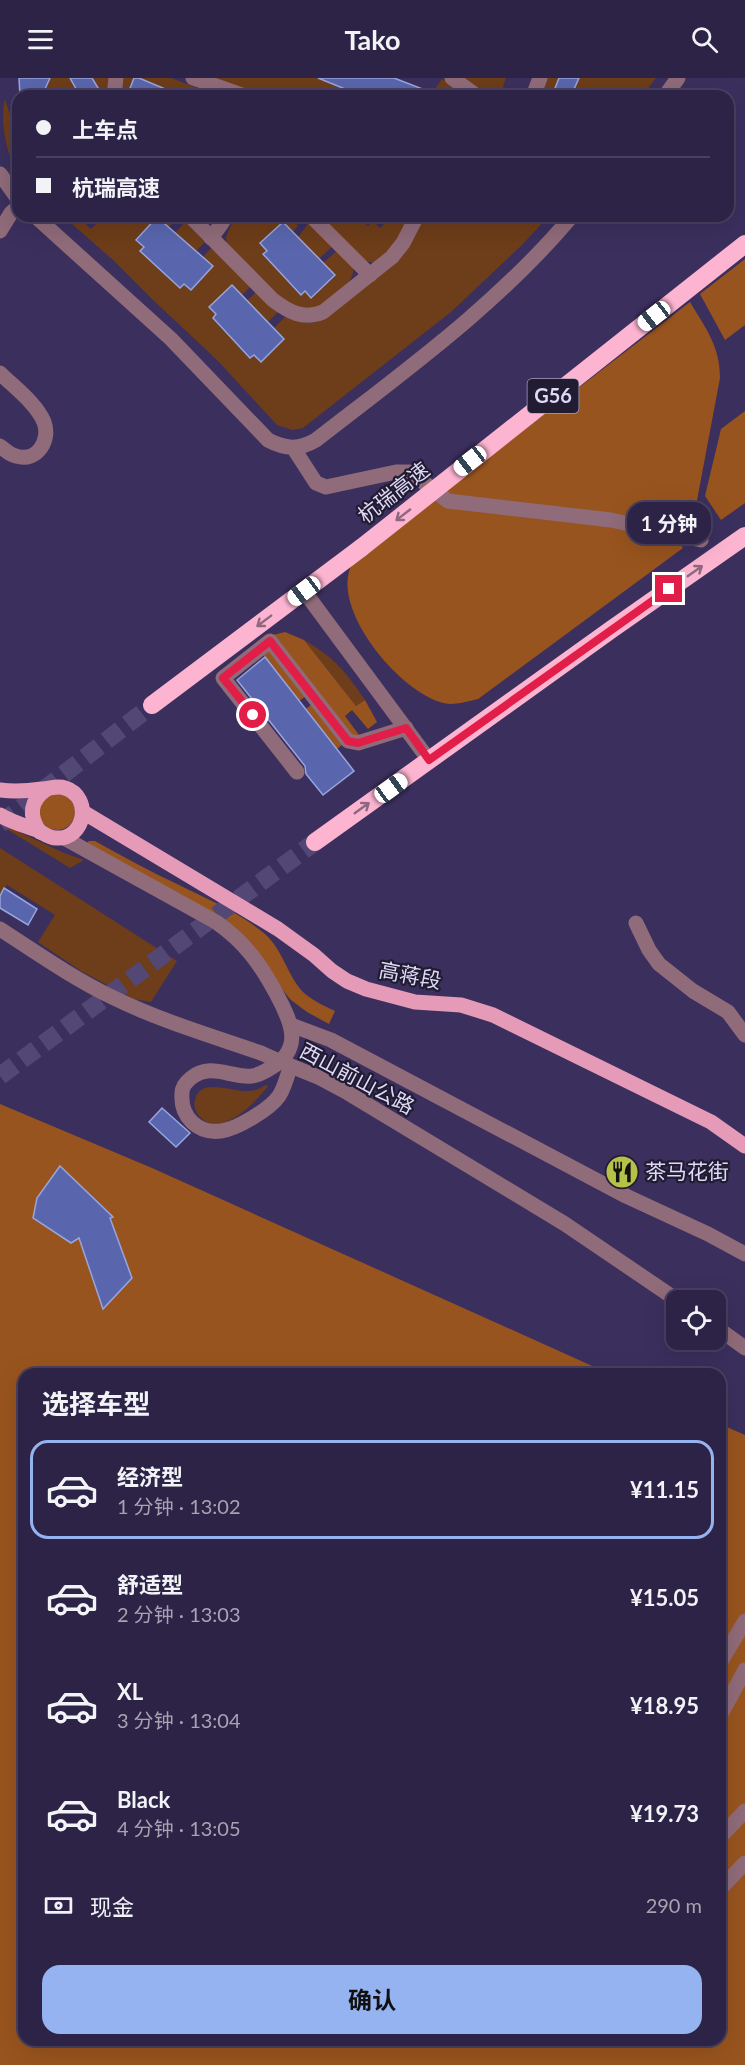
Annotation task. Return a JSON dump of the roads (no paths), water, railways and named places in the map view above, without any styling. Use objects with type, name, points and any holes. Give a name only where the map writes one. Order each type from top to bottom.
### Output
[{"type":"highway","name":"杭瑞高速","points":[[152,705],[361,548],[745,243]]},
{"type":"highway","points":[[315,842],[745,536]]},
{"type":"main road","points":[[0,790],[63,787],[71,791],[82,804],[83,812],[78,828],[64,838],[47,836],[15,824],[0,815]]},
{"type":"main road","points":[[40,832],[35,825],[32,809],[39,794],[47,789]]},
{"type":"main road","name":"高蒋段","points":[[83,812],[278,929],[348,981],[366,989],[415,1002],[461,1005],[493,1015],[711,1122],[745,1146]]},
{"type":"street","points":[[193,78],[228,90]]},
{"type":"street","points":[[452,78],[469,90]]},
{"type":"street","points":[[0,174],[12,191]]},
{"type":"street","points":[[0,231],[12,212]]},
{"type":"street","points":[[42,222],[171,339],[268,440],[279,446],[294,449],[307,446],[316,440],[454,333],[503,290],[567,222]]},
{"type":"street","points":[[195,222],[273,300],[288,311],[302,316],[312,316],[323,312],[392,257],[403,243],[414,222]]},
{"type":"street","points":[[211,238],[222,222]]},
{"type":"street","points":[[317,222],[370,275]]},
{"type":"street","points":[[431,488],[745,243]]},
{"type":"street","points":[[0,373],[39,413],[45,423],[47,435],[44,445],[37,452],[27,456],[17,457],[0,446]]},
{"type":"street","points":[[294,449],[316,483],[326,487],[396,471],[410,472],[448,501],[611,520],[701,540]]},
{"type":"street","points":[[304,591],[429,760]]},
{"type":"street","points":[[297,772],[223,678],[270,641],[348,741],[358,743],[406,728]]},
{"type":"street","points":[[64,838],[231,932],[263,968],[287,1013],[293,1036],[285,1056],[254,1076],[216,1070],[194,1075],[186,1082],[182,1090],[183,1108],[187,1118],[196,1126],[208,1131],[233,1128],[269,1106],[279,1095],[289,1065]]},
{"type":"street","points":[[636,923],[649,950],[659,964],[693,992],[728,1012],[745,1035]]},
{"type":"street","name":"西山前山公路","points":[[0,929],[75,978],[115,999],[261,1053],[318,1077],[348,1093],[565,1224],[666,1293]]},
{"type":"street","points":[[291,1025],[331,1040],[626,1196],[745,1254]]},
{"type":"street","points":[[726,1334],[745,1348]]},
{"type":"street","points":[[726,1653],[745,1621]]},
{"type":"street","points":[[726,1705],[745,1670]]},
{"type":"street","points":[[726,1831],[745,1811]]},
{"type":"street","points":[[726,1883],[745,1863]]},
{"type":"tunnel","points":[[0,824],[152,705]]},
{"type":"tunnel","points":[[0,1076],[315,842]]},
{"type":"place","name":"茶马花街","points":[[622,1172]]}]
